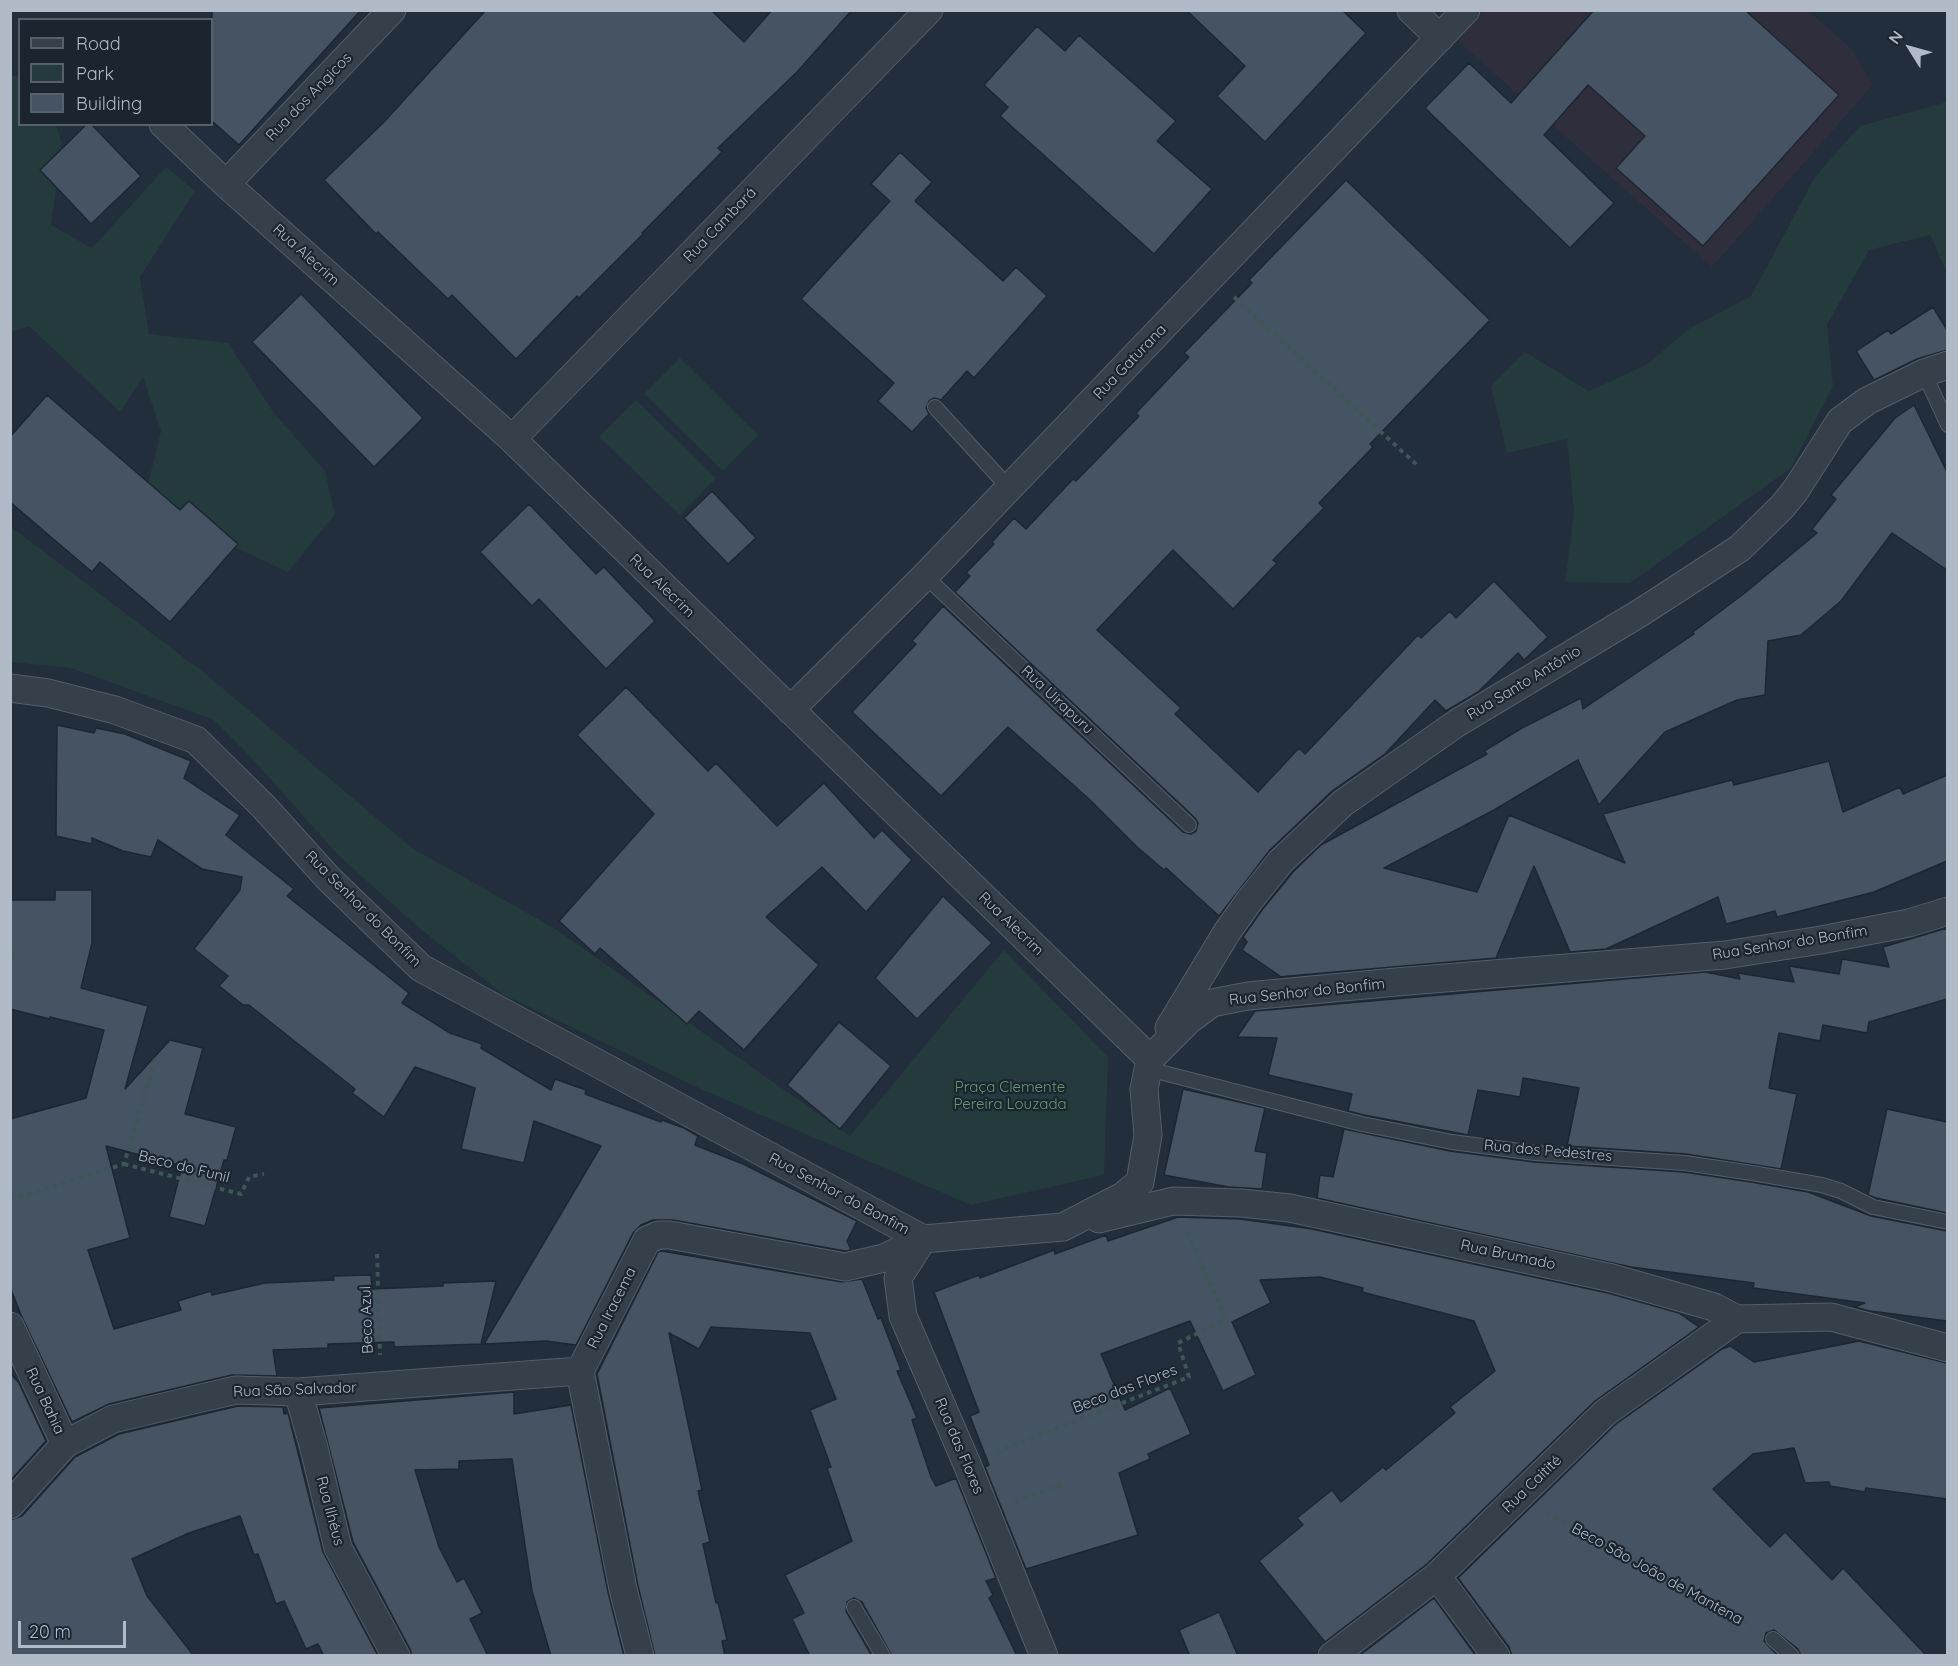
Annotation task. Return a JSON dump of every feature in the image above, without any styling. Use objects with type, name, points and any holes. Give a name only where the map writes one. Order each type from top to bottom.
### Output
[{"type":"street","name":"Rua dos Angicos","points":[[226,184],[392,10]]},
{"type":"street","name":"Rua Cambará","points":[[512,439],[929,10]]},
{"type":"street","points":[[1411,10],[1440,38]]},
{"type":"street","name":"Rua Gaturana","points":[[790,710],[925,576],[1466,10]]},
{"type":"street","name":"Rua Alecrim","points":[[165,126],[226,184],[512,439],[1149,1064]]},
{"type":"street","name":"Rua Santo Antônio","points":[[1149,1064],[1227,932],[1249,901],[1281,861],[1343,802],[1457,723],[1640,613],[1740,548],[1789,499],[1840,421],[1867,401],[1936,369]]},
{"type":"street","name":"Rua Senhor do Bonfim","points":[[10,688],[48,693],[115,710],[196,740],[264,807],[330,879],[422,968],[923,1239],[1063,1227],[1123,1196],[1140,1182],[1148,1135],[1144,1089],[1149,1064],[1189,1020],[1212,1003],[1248,996],[1725,955],[1909,923],[1947,911]]},
{"type":"street","name":"Rua Brumado","points":[[1063,1227],[1173,1201],[1241,1203],[1290,1208],[1612,1278],[1714,1307],[1737,1319],[1831,1317],[1947,1348]]},
{"type":"street","name":"Rua Iracema","points":[[580,1371],[647,1240],[659,1235],[670,1235],[845,1267],[884,1258],[923,1239]]},
{"type":"street","name":"Rua das Flores","points":[[923,1239],[898,1278],[903,1316],[967,1464],[1044,1656]]},
{"type":"street","name":"Rua Caitité","points":[[1332,1656],[1437,1575],[1606,1412],[1737,1319]]},
{"type":"street","name":"Rua Bahia","points":[[10,1326],[65,1444]]},
{"type":"street","points":[[580,1371],[623,1589],[639,1656]]},
{"type":"street","name":"Rua São Salvador","points":[[10,1505],[65,1444],[113,1419],[236,1390],[298,1392],[580,1371]]},
{"type":"street","name":"Rua Ilhéus","points":[[298,1392],[338,1548],[396,1656]]},
{"type":"street","points":[[1437,1575],[1496,1656]]},
{"type":"lane","points":[[1936,369],[1947,425]]},
{"type":"lane","points":[[935,407],[1009,488]]},
{"type":"lane","name":"Rua Uirapuru","points":[[925,576],[1189,825]]},
{"type":"lane","name":"Rua dos Pedestres","points":[[1149,1064],[1362,1124],[1452,1142],[1535,1153],[1685,1163],[1752,1173],[1822,1185],[1841,1191],[1873,1207],[1947,1222]]},
{"type":"lane","points":[[854,1606],[883,1656]]},
{"type":"lane","points":[[1773,1639],[1792,1656]]},
{"type":"path","points":[[1212,276],[1417,465]]},
{"type":"path","points":[[10,955],[17,954]]},
{"type":"path","name":"Beco do Funil","points":[[124,1164],[156,1056]]},
{"type":"path","name":"Beco do Funil","points":[[10,1200],[124,1164],[241,1194],[249,1177],[264,1174]]},
{"type":"path","name":"Beco das Flores","points":[[967,1464],[1189,1377],[1178,1343],[1226,1319],[1173,1201]]},
{"type":"path","name":"Beco Azul","points":[[378,1254],[381,1386]]},
{"type":"path","points":[[986,1513],[1065,1483]]},
{"type":"path","name":"Beco São João de Mantena","points":[[1520,1496],[1597,1542],[1652,1568],[1702,1596],[1773,1639]]},
{"type":"shaded area","points":[[1484,11],[1809,11],[1851,48],[1873,85],[1712,267],[1458,41]]},
{"type":"green space","points":[[10,76],[18,76],[18,126],[56,126],[62,143],[51,225],[92,248],[166,167],[195,191],[140,277],[149,334],[228,343],[274,413],[325,471],[335,514],[288,572],[230,545],[132,549],[161,431],[143,377],[120,412],[29,326],[11,332]]},
{"type":"green space","points":[[1947,102],[1947,273],[1930,235],[1869,250],[1827,325],[1833,386],[1791,468],[1630,583],[1565,582],[1574,511],[1567,439],[1507,453],[1491,386],[1525,352],[1589,391],[1648,364],[1687,330],[1751,296],[1815,177],[1860,126]]},
{"type":"green space","points":[[680,358],[758,435],[723,471],[644,394]]},
{"type":"green space","points":[[636,400],[716,478],[680,515],[599,437]]},
{"type":"green space","name":"Praça Clemente Pereira Louzada","points":[[10,526],[207,675],[412,848],[554,928],[850,1136],[1004,950],[1108,1057],[1104,1175],[971,1205],[703,1090],[504,995],[418,927],[337,854],[248,754],[214,720],[71,668],[11,662]]},
{"type":"building","points":[[212,10],[361,10],[239,145],[213,122]]},
{"type":"building","points":[[486,10],[711,10],[744,42],[772,10],[852,10],[797,72],[718,148],[722,152],[643,234],[579,298],[577,296],[516,359],[452,295],[448,299],[378,232],[376,234],[324,180],[383,123]]},
{"type":"building","points":[[1186,10],[1342,10],[1366,33],[1265,142],[1217,96],[1245,66]]},
{"type":"building","points":[[1594,10],[1745,10],[1839,95],[1703,246],[1616,168],[1645,136],[1588,85],[1544,135],[1614,203],[1570,248],[1425,108],[1469,63],[1511,103]]},
{"type":"building","points":[[1037,26],[1065,51],[1079,35],[1176,121],[1157,141],[1212,189],[1154,254],[1000,116],[1008,107],[984,85]]},
{"type":"building","points":[[85,126],[93,126],[141,176],[91,224],[40,170]]},
{"type":"building","points":[[900,152],[932,182],[915,201],[1003,281],[1016,267],[1047,296],[974,378],[967,371],[941,400],[934,398],[929,401],[926,408],[929,414],[912,432],[878,401],[894,383],[801,299],[890,201],[871,184]]},
{"type":"building","points":[[1346,180],[1490,320],[1370,444],[1373,447],[1319,503],[1324,508],[1273,560],[1277,563],[1233,609],[1173,550],[1097,630],[1181,708],[1175,714],[1258,792],[1299,748],[1305,754],[1418,635],[1421,638],[1450,611],[1456,618],[1494,581],[1548,637],[1524,660],[1518,653],[1478,692],[1446,711],[1435,700],[1385,754],[1332,791],[1270,850],[1219,916],[1166,868],[1164,870],[1137,847],[1089,799],[1008,727],[941,796],[852,712],[916,644],[912,641],[943,606],[1183,832],[1191,834],[1196,831],[1198,823],[1195,818],[955,592],[970,576],[966,573],[994,544],[992,542],[1014,518],[1026,529],[1073,479],[1076,481],[1139,416],[1136,413],[1189,357],[1184,353],[1252,283],[1249,280]]},
{"type":"building","points":[[301,294],[423,418],[374,467],[252,342]]},
{"type":"building","points":[[1933,307],[1947,330],[1947,350],[1917,359],[1874,380],[1856,351],[1888,330],[1891,334]]},
{"type":"building","points":[[47,395],[180,510],[189,501],[238,544],[170,622],[100,562],[92,572],[10,502],[10,437]]},
{"type":"building","points":[[1914,405],[1947,472],[1947,570],[1892,533],[1841,601],[1801,635],[1768,641],[1765,695],[1737,700],[1665,732],[1599,805],[1578,760],[1494,810],[1384,868],[1477,892],[1509,815],[1625,863],[1603,814],[1732,780],[1734,785],[1829,761],[1843,812],[1900,787],[1903,794],[1947,775],[1947,861],[1874,892],[1777,917],[1775,911],[1726,924],[1718,897],[1606,949],[1570,952],[1534,866],[1496,958],[1278,977],[1280,976],[1242,950],[1247,942],[1243,937],[1262,910],[1293,872],[1321,845],[1487,754],[1484,751],[1522,728],[1581,698],[1583,709],[1694,634],[1693,632],[1746,592],[1817,533],[1812,529],[1836,499],[1831,495],[1895,418]]},
{"type":"building","points":[[712,491],[756,538],[728,564],[684,518]]},
{"type":"building","points":[[529,504],[596,574],[604,567],[655,621],[606,669],[539,599],[532,606],[480,552]]},
{"type":"building","points":[[626,687],[708,771],[716,763],[777,826],[824,783],[874,838],[882,830],[912,860],[866,912],[822,867],[766,917],[819,965],[744,1050],[699,1011],[687,1024],[600,948],[595,954],[559,921],[654,814],[577,735]]},
{"type":"building","points":[[57,725],[94,733],[96,728],[125,734],[191,761],[184,778],[240,815],[226,835],[294,889],[287,896],[409,993],[402,1003],[450,1033],[482,1044],[481,1048],[551,1090],[555,1079],[586,1090],[585,1094],[684,1128],[698,1136],[695,1145],[743,1164],[857,1221],[847,1241],[851,1250],[845,1251],[673,1220],[653,1220],[641,1225],[633,1233],[576,1345],[546,1341],[484,1344],[601,1146],[534,1121],[524,1163],[461,1149],[475,1088],[415,1067],[384,1117],[352,1093],[355,1089],[249,1005],[243,1005],[219,986],[228,976],[194,949],[240,890],[242,877],[202,869],[158,840],[151,857],[123,851],[92,838],[92,844],[56,836]]},
{"type":"building","points":[[55,890],[92,890],[92,943],[81,988],[148,1006],[125,1089],[170,1040],[203,1048],[185,1114],[236,1127],[205,1226],[169,1217],[182,1166],[106,1146],[130,1238],[88,1250],[114,1329],[181,1310],[178,1301],[211,1291],[212,1295],[265,1283],[334,1280],[333,1276],[371,1275],[372,1289],[496,1281],[481,1344],[394,1347],[394,1342],[328,1344],[328,1348],[273,1350],[277,1376],[232,1375],[109,1404],[72,1422],[10,1287],[10,1119],[86,1098],[104,1030],[10,1009],[10,900],[55,900]]},
{"type":"building","points":[[943,896],[992,943],[917,1019],[875,978]]},
{"type":"building","points":[[1947,928],[1947,999],[1869,1022],[1867,1033],[1823,1025],[1820,1041],[1779,1033],[1769,1088],[1797,1094],[1781,1169],[1686,1154],[1567,1146],[1579,1088],[1523,1078],[1520,1097],[1478,1090],[1468,1135],[1364,1115],[1348,1111],[1352,1094],[1268,1075],[1277,1038],[1237,1037],[1255,1011],[1705,972],[1740,979],[1738,973],[1794,982],[1789,966],[1839,974],[1842,959],[1889,967],[1883,947]]},
{"type":"building","points":[[839,1022],[891,1066],[840,1129],[787,1085]]},
{"type":"building","points":[[1183,1089],[1265,1108],[1255,1151],[1267,1153],[1262,1189],[1229,1187],[1164,1175]]},
{"type":"building","points":[[1887,1109],[1947,1122],[1947,1213],[1868,1195]]},
{"type":"building","points":[[1344,1129],[1450,1151],[1534,1162],[1684,1172],[1751,1182],[1808,1192],[1871,1216],[1947,1231],[1947,1321],[1854,1307],[1865,1303],[1753,1288],[1754,1283],[1631,1267],[1317,1198],[1320,1175],[1333,1177]]},
{"type":"building","points":[[1178,1217],[1240,1219],[1312,1229],[1608,1293],[1679,1313],[1699,1327],[1595,1401],[1427,1564],[1325,1642],[1259,1561],[1303,1525],[1297,1518],[1332,1490],[1341,1502],[1383,1467],[1386,1470],[1455,1413],[1450,1407],[1495,1371],[1474,1321],[1362,1292],[1363,1288],[1320,1277],[1260,1280],[1271,1303],[1232,1322],[1256,1375],[1223,1391],[1190,1321],[1101,1354],[1125,1410],[1170,1388],[1191,1434],[1148,1454],[1150,1459],[1119,1473],[1138,1535],[1026,1569],[985,1467],[989,1465],[970,1416],[979,1412],[934,1292],[979,1275],[980,1278],[1054,1250],[1055,1254],[1106,1235],[1108,1241]]},
{"type":"building","points":[[658,1252],[842,1282],[862,1279],[878,1319],[881,1318],[901,1370],[897,1371],[917,1418],[912,1420],[931,1477],[936,1486],[956,1478],[996,1578],[986,1581],[993,1595],[989,1598],[1017,1656],[892,1656],[862,1602],[854,1598],[847,1602],[846,1611],[872,1656],[810,1656],[792,1619],[804,1613],[785,1575],[852,1541],[827,1468],[831,1467],[810,1410],[836,1399],[810,1333],[711,1327],[699,1349],[669,1333],[702,1490],[698,1491],[710,1542],[703,1544],[727,1640],[722,1641],[725,1656],[655,1656],[638,1586],[597,1374]]},
{"type":"building","points":[[1859,1341],[1947,1363],[1947,1499],[1866,1488],[1865,1492],[1830,1486],[1829,1482],[1805,1483],[1794,1448],[1753,1454],[1713,1489],[1770,1547],[1785,1532],[1832,1580],[1843,1568],[1927,1656],[1801,1656],[1798,1649],[1774,1630],[1766,1633],[1764,1641],[1778,1656],[1512,1656],[1509,1647],[1458,1578],[1616,1424],[1722,1349],[1730,1346],[1754,1362]]},
{"type":"building","points":[[10,1373],[19,1383],[46,1441],[10,1481]]},
{"type":"building","points":[[514,1392],[514,1414],[571,1405],[608,1592],[624,1656],[551,1656],[532,1591],[512,1459],[459,1461],[459,1469],[415,1470],[439,1547],[457,1582],[464,1578],[482,1613],[470,1619],[488,1656],[412,1656],[353,1542],[319,1408]]},
{"type":"building","points":[[238,1406],[283,1407],[284,1414],[288,1413],[323,1552],[378,1656],[324,1656],[318,1644],[306,1649],[284,1601],[276,1604],[258,1554],[254,1555],[240,1516],[189,1533],[132,1559],[147,1596],[194,1656],[10,1656],[10,1520],[22,1516],[75,1457],[119,1434]]},
{"type":"building","points":[[1434,1598],[1476,1656],[1359,1656]]},
{"type":"building","points":[[1219,1612],[1238,1656],[1190,1656],[1179,1630]]}]
